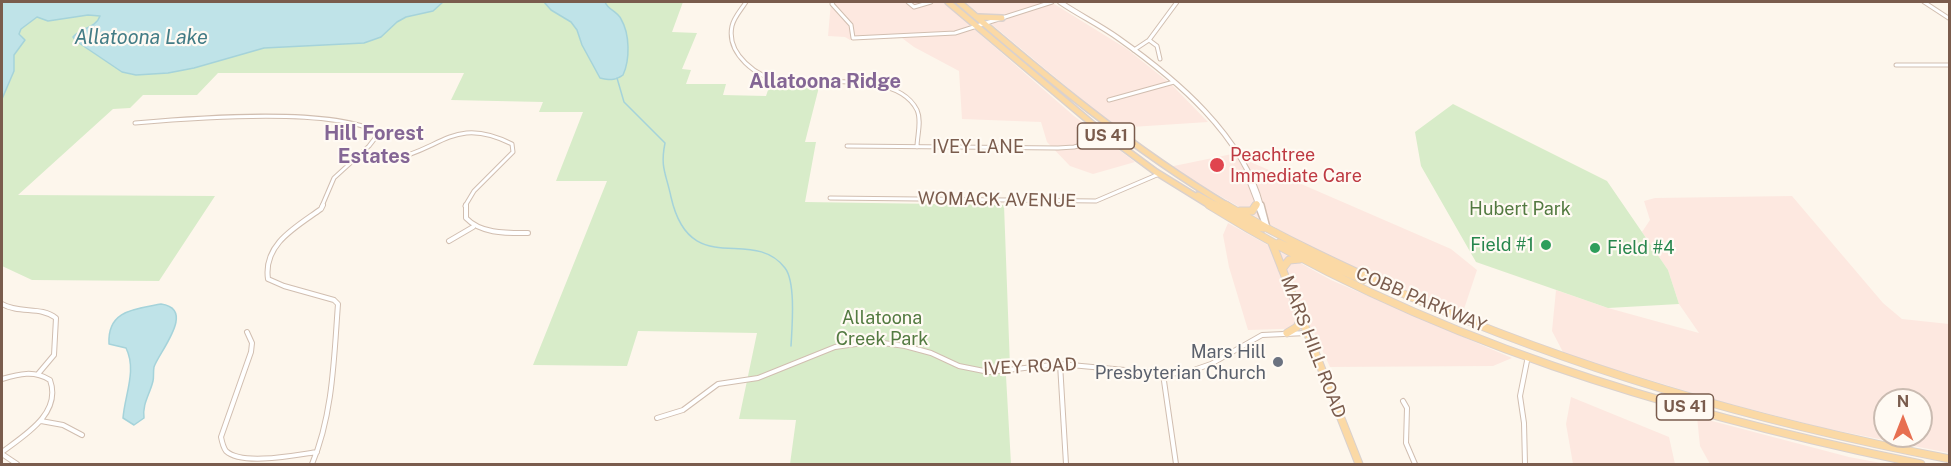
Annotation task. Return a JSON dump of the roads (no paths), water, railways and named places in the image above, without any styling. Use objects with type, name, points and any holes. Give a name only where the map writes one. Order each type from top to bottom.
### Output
[{"type":"main road","name":"COBB PARKWAY","points":[[948,2],[973,26],[1109,138],[1179,187],[1306,260],[1426,316],[1528,356],[1605,382],[1732,421],[1827,445],[1921,465]]},
{"type":"main road","points":[[954,2],[975,20],[985,24]]},
{"type":"main road","name":"COBB PARKWAY","points":[[959,2],[1110,128],[1181,177],[1267,228],[1393,289],[1520,341],[1645,384],[1778,422],[1950,459]]},
{"type":"main road","points":[[975,16],[1002,18]]},
{"type":"main road","points":[[993,30],[992,26],[996,20]]},
{"type":"main road","points":[[973,26],[986,29],[1005,46],[1027,59]]},
{"type":"main road","points":[[1179,187],[1203,197],[1253,226],[1267,228]]},
{"type":"main road","points":[[1236,211],[1250,212],[1257,204]]},
{"type":"main road","name":"MARS HILL ROAD","points":[[1267,228],[1359,465]]},
{"type":"main road","points":[[1272,242],[1287,245],[1347,274],[1393,289]]},
{"type":"main road","points":[[1282,269],[1291,259],[1306,260]]},
{"type":"main road","points":[[1287,333],[1299,325],[1302,319]]},
{"type":"street","points":[[746,2],[733,22],[731,33],[737,55],[743,61],[772,78],[782,81],[849,81],[880,86],[907,100],[915,108],[918,115],[917,147]]},
{"type":"street","points":[[833,2],[832,4],[851,25],[853,38],[951,34],[1052,2]]},
{"type":"street","points":[[908,2],[914,7],[931,2]]},
{"type":"street","points":[[1059,2],[1134,50],[1174,82],[1224,134],[1251,177],[1265,214],[1267,228]]},
{"type":"street","points":[[1134,50],[1149,40],[1178,2]]},
{"type":"street","points":[[1924,2],[1950,19]]},
{"type":"street","points":[[1149,40],[1155,43],[1160,59]]},
{"type":"street","points":[[1896,65],[1950,64]]},
{"type":"street","points":[[1109,100],[1174,82]]},
{"type":"street","points":[[135,123],[197,118],[283,117],[352,121],[370,125],[380,134],[332,181],[326,201],[321,208],[274,247],[266,258],[265,267],[268,279],[284,286],[334,300],[338,304],[333,372],[322,441],[312,465]]},
{"type":"street","points":[[358,157],[390,160],[447,135],[465,132],[499,136],[512,144],[513,152],[504,166],[471,195],[465,208],[466,218],[473,226],[496,232],[528,233]]},
{"type":"street","name":"IVEY LANE","points":[[847,146],[1068,147],[1109,138]]},
{"type":"street","points":[[1246,171],[1267,228]]},
{"type":"street","points":[[1251,177],[1255,171]]},
{"type":"street","name":"WOMACK AVENUE","points":[[830,198],[1096,201],[1160,174]]},
{"type":"street","points":[[449,241],[473,226]]},
{"type":"street","points":[[2,304],[12,311],[43,311],[56,318],[54,355],[38,374]]},
{"type":"street","points":[[247,332],[252,343],[251,352],[221,436],[223,447],[229,454],[251,460],[317,452]]},
{"type":"street","name":"IVEY ROAD","points":[[657,418],[683,410],[718,384],[758,378],[810,356],[856,344],[876,342],[905,346],[931,353],[959,366],[989,372],[1060,364],[1085,364],[1163,374],[1188,372],[1211,364],[1257,336],[1308,333]]},
{"type":"street","points":[[1524,465],[1524,423],[1520,396],[1528,356]]},
{"type":"street","points":[[1060,364],[1066,465]]},
{"type":"street","points":[[2,379],[38,374],[50,380],[54,392],[49,408],[40,421],[2,453],[17,465]]},
{"type":"street","points":[[1163,374],[1176,465]]},
{"type":"street","points":[[1403,401],[1407,408],[1406,443],[1414,465]]},
{"type":"street","points":[[40,421],[63,425],[82,435]]},
{"type":"water","name":"Allatoona Lake","points":[[2,2],[443,2],[433,11],[406,17],[381,37],[364,43],[264,48],[194,68],[168,73],[136,75],[122,72],[73,37],[92,26],[100,16],[88,15],[48,21],[37,17],[21,29],[19,34],[25,40],[14,55],[14,71],[2,99]]},
{"type":"water","points":[[544,2],[605,2],[619,16],[626,32],[628,55],[623,75],[612,80],[600,78],[582,45],[577,30],[571,22],[551,10]]},
{"type":"water","points":[[161,304],[171,308],[176,314],[176,322],[154,367],[153,381],[144,408],[144,418],[134,425],[123,418],[130,373],[129,356],[126,348],[109,344],[110,333],[113,324],[125,313]]},
{"type":"waterway","points":[[617,78],[624,102],[665,143],[663,165],[671,197],[680,222],[692,237],[707,245],[756,251],[771,256],[785,268],[792,294],[791,346]]},
{"type":"place","name":"Peachtree Immediate Care","points":[[1217,165]]},
{"type":"place","name":"Field #1","points":[[1546,245]]},
{"type":"place","name":"Field #4","points":[[1595,248]]},
{"type":"place","name":"Mars Hill Presbyterian Church","points":[[1278,362]]},
{"type":"district","name":"Allatoona Ridge","points":[[825,82]]},
{"type":"district","name":"Hill Forest Estates","points":[[374,146]]},
{"type":"park label","name":"Hubert Park","points":[[1520,209]]},
{"type":"park label","name":"Allatoona Creek Park","points":[[882,328]]}]
